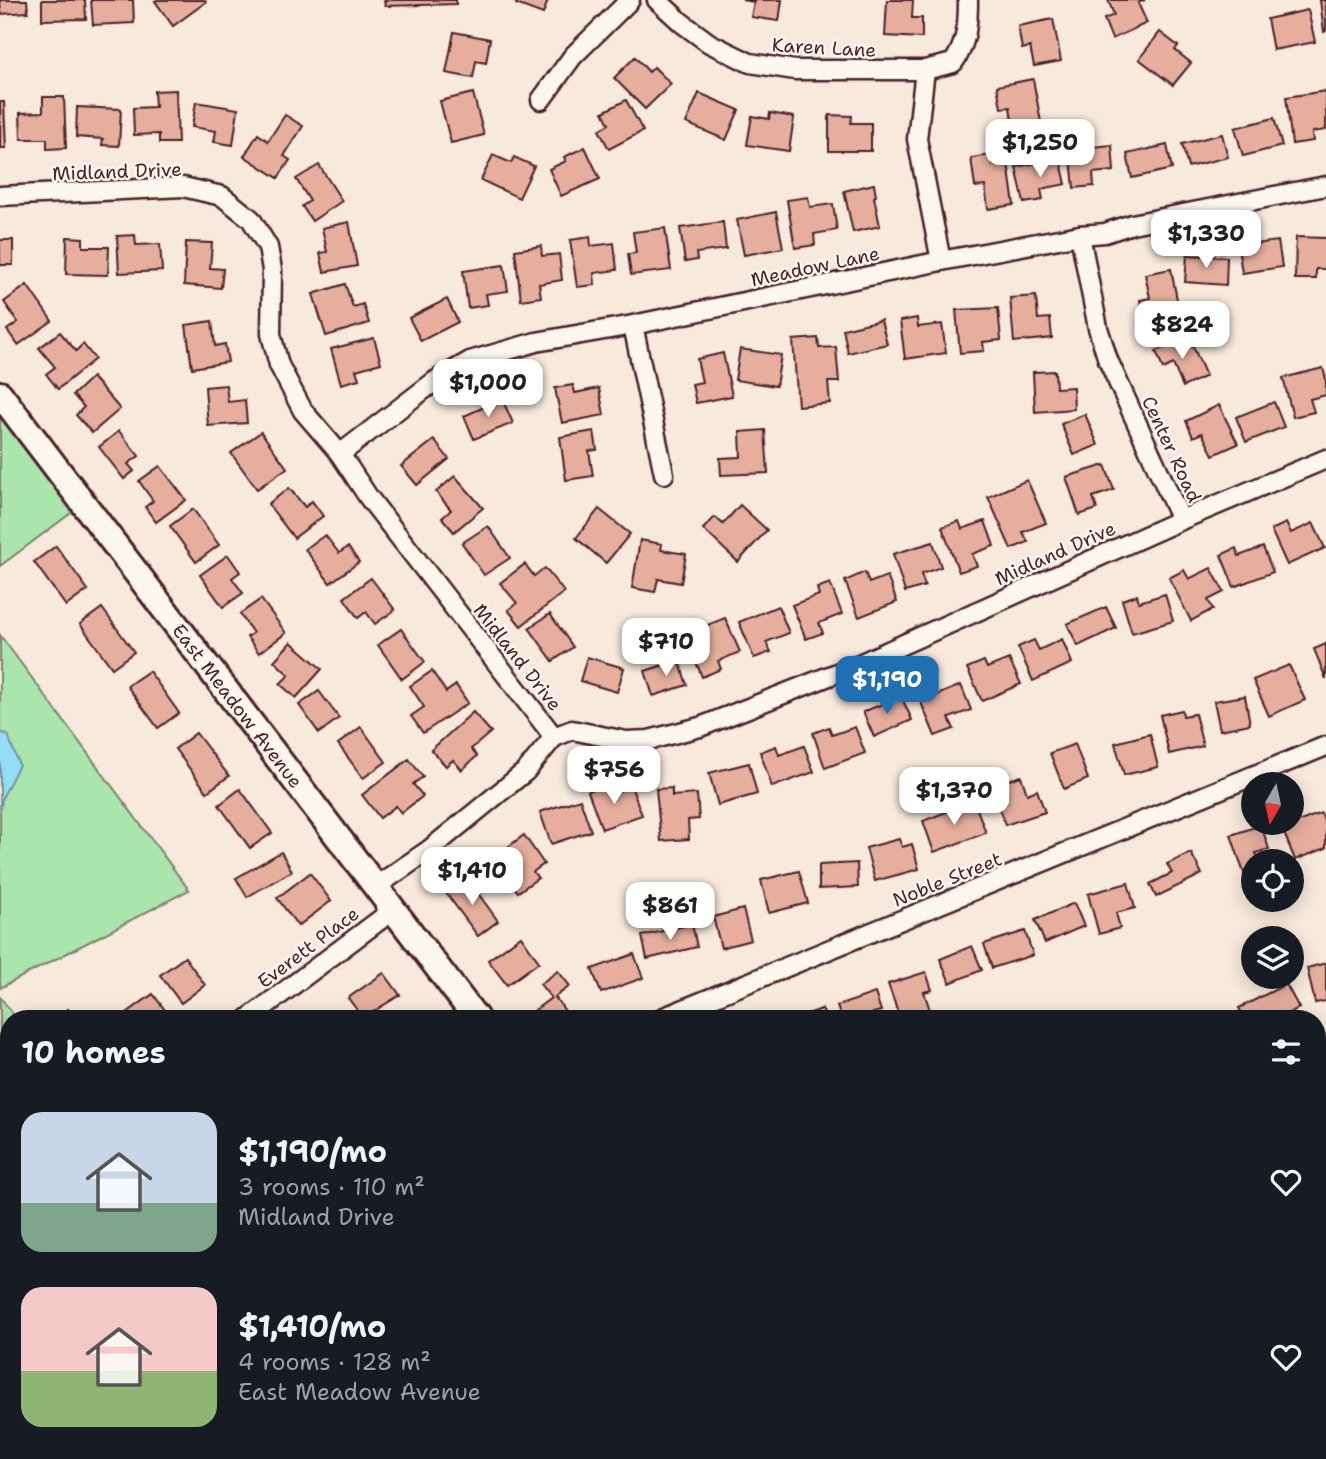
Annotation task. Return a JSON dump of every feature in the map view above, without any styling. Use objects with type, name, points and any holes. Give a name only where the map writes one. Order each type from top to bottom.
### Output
[{"type":"street","points":[[541,100],[573,56],[630,0]]},
{"type":"street","name":"Karen Lane","points":[[657,0],[709,43],[750,63],[795,70],[925,70]]},
{"type":"street","points":[[941,261],[917,139],[925,70],[953,63],[963,50],[968,0]]},
{"type":"street","name":"Meadow Lane","points":[[340,454],[435,381],[470,361],[536,342],[634,325],[941,261],[1080,235],[1105,233],[1132,224],[1326,186]]},
{"type":"street","name":"Midland Drive","points":[[0,196],[184,187],[222,196],[251,219],[268,247],[272,270],[271,334],[279,365],[303,411],[340,454],[369,498],[554,737],[572,730],[626,741],[649,740],[700,727],[857,664],[1326,458]]},
{"type":"street","name":"Center Road","points":[[1080,235],[1098,328],[1108,360],[1181,520]]},
{"type":"street","points":[[634,325],[664,474]]},
{"type":"street","name":"East Meadow Avenue","points":[[0,394],[469,1010]]},
{"type":"street","points":[[375,887],[429,850],[526,771],[554,737]]},
{"type":"street","name":"Noble Street","points":[[682,1010],[1326,746]]},
{"type":"street","name":"Everett Place","points":[[260,1010],[393,910]]},
{"type":"green space","points":[[0,413],[75,510],[0,566]]},
{"type":"green space","points":[[0,635],[189,890],[0,988]]},
{"type":"green space","points":[[0,997],[10,1010],[0,1010]]},
{"type":"water","points":[[0,732],[8,735],[19,765],[3,796],[0,811]]},
{"type":"building","points":[[0,0],[27,0],[28,12],[1,14]]},
{"type":"building","points":[[42,0],[85,0],[86,19],[42,20]]},
{"type":"building","points":[[91,0],[133,0],[134,23],[93,25]]},
{"type":"building","points":[[384,0],[456,0],[456,4],[385,6]]},
{"type":"building","points":[[518,0],[548,0],[543,14],[516,4]]},
{"type":"building","points":[[742,0],[782,0],[779,21],[751,17],[754,2]]},
{"type":"building","points":[[887,0],[913,0],[912,18],[922,18],[922,38],[885,36]]},
{"type":"building","points":[[1108,0],[1145,0],[1138,3],[1147,23],[1112,39],[1104,19],[1114,15]]},
{"type":"building","points":[[1320,0],[1326,0],[1324,32]]},
{"type":"building","points":[[155,1],[206,2],[173,26]]},
{"type":"building","points":[[1308,10],[1315,42],[1273,50],[1267,19]]},
{"type":"building","points":[[1053,19],[1061,61],[1034,66],[1030,47],[1022,49],[1018,26]]},
{"type":"building","points":[[454,32],[490,39],[486,63],[476,61],[473,78],[446,73]]},
{"type":"building","points":[[1160,32],[1178,46],[1175,50],[1191,63],[1173,85],[1139,59]]},
{"type":"building","points":[[635,57],[649,72],[654,67],[671,84],[645,109],[614,78]]},
{"type":"building","points":[[1033,79],[1041,122],[1013,127],[1010,107],[1001,108],[997,86]]},
{"type":"building","points":[[176,90],[178,143],[159,143],[159,134],[134,135],[133,108],[155,107],[154,91]]},
{"type":"building","points":[[1326,91],[1326,130],[1312,132],[1313,141],[1292,144],[1286,97]]},
{"type":"building","points":[[473,93],[484,135],[451,143],[440,101]]},
{"type":"building","points":[[699,93],[739,110],[726,140],[686,123]]},
{"type":"building","points":[[43,97],[64,97],[66,148],[47,149],[47,139],[21,139],[20,113],[43,112]]},
{"type":"building","points":[[626,100],[643,131],[609,149],[599,130],[609,124],[603,112]]},
{"type":"building","points":[[0,102],[4,102],[6,148],[0,148]]},
{"type":"building","points":[[196,102],[238,109],[233,145],[214,142],[216,131],[192,127]]},
{"type":"building","points":[[77,107],[121,109],[119,146],[102,145],[103,139],[76,137]]},
{"type":"building","points":[[770,113],[794,117],[789,151],[747,145],[752,116],[769,119]]},
{"type":"building","points":[[285,115],[303,126],[284,156],[290,160],[278,178],[244,156],[258,134],[268,141]]},
{"type":"building","points":[[829,115],[852,116],[851,123],[871,123],[871,151],[829,151]]},
{"type":"building","points":[[1274,118],[1282,146],[1243,156],[1235,128]]},
{"type":"building","points":[[1222,134],[1228,157],[1188,167],[1182,144]]},
{"type":"building","points":[[1112,145],[1114,171],[1093,173],[1094,186],[1074,188],[1070,149]]},
{"type":"building","points":[[1167,145],[1172,169],[1132,178],[1127,154]]},
{"type":"building","points":[[585,147],[600,179],[561,196],[549,169],[566,161],[564,157]]},
{"type":"building","points":[[493,155],[511,163],[514,157],[534,166],[519,198],[481,180]]},
{"type":"building","points":[[991,155],[993,165],[1008,163],[1014,205],[988,209],[985,186],[975,187],[971,158]]},
{"type":"building","points":[[1060,158],[1066,184],[1041,189],[1043,200],[1024,203],[1016,167]]},
{"type":"building","points":[[319,165],[342,201],[312,221],[302,206],[310,201],[296,179]]},
{"type":"building","points":[[874,184],[880,226],[853,232],[844,191]]},
{"type":"building","points":[[808,197],[810,207],[833,204],[837,230],[814,234],[815,245],[795,248],[787,200]]},
{"type":"building","points":[[776,212],[783,248],[744,255],[737,220]]},
{"type":"building","points":[[349,222],[357,266],[324,272],[320,253],[327,252],[322,228]]},
{"type":"building","points":[[723,222],[726,249],[696,253],[697,260],[685,262],[680,228]]},
{"type":"building","points":[[665,228],[671,270],[631,275],[628,254],[636,253],[633,232]]},
{"type":"building","points":[[135,235],[136,245],[160,244],[162,271],[119,273],[117,236]]},
{"type":"building","points":[[67,237],[83,238],[83,247],[109,247],[108,275],[66,274]]},
{"type":"building","points":[[590,237],[591,246],[614,243],[617,270],[594,273],[595,285],[577,287],[570,240]]},
{"type":"building","points":[[1296,237],[1326,238],[1326,269],[1316,269],[1316,279],[1295,279]]},
{"type":"building","points":[[0,240],[13,240],[13,265],[0,265]]},
{"type":"building","points":[[1278,241],[1282,267],[1242,273],[1238,246]]},
{"type":"building","points":[[186,242],[212,243],[210,268],[223,269],[221,288],[184,285]]},
{"type":"building","points":[[541,246],[542,256],[559,254],[562,280],[539,284],[541,297],[521,300],[515,250]]},
{"type":"building","points":[[1187,255],[1227,257],[1226,285],[1185,282]]},
{"type":"building","points":[[504,265],[508,291],[486,294],[488,305],[468,308],[463,271]]},
{"type":"building","points":[[1171,269],[1181,320],[1160,324],[1161,330],[1147,333],[1140,300],[1150,298],[1145,274]]},
{"type":"building","points":[[345,284],[353,307],[363,304],[369,323],[326,336],[313,294]]},
{"type":"building","points":[[27,285],[52,321],[18,345],[7,330],[18,322],[4,302]]},
{"type":"building","points":[[1036,296],[1038,319],[1050,318],[1052,338],[1014,342],[1010,298]]},
{"type":"building","points":[[447,299],[458,322],[421,341],[409,318]]},
{"type":"building","points":[[998,308],[1001,340],[983,342],[984,351],[960,353],[956,310]]},
{"type":"building","points":[[917,318],[918,327],[942,324],[946,353],[905,359],[900,321]]},
{"type":"building","points":[[881,320],[887,344],[848,353],[843,329]]},
{"type":"building","points":[[212,321],[215,346],[225,344],[228,362],[192,368],[186,325]]},
{"type":"building","points":[[60,332],[76,351],[83,344],[95,359],[58,389],[46,374],[55,367],[39,348]]},
{"type":"building","points":[[1189,337],[1206,376],[1183,387],[1173,364],[1163,369],[1156,351]]},
{"type":"building","points":[[374,338],[381,363],[356,370],[359,379],[341,384],[331,349]]},
{"type":"building","points":[[818,338],[819,348],[836,347],[839,382],[828,382],[830,403],[798,406],[793,340]]},
{"type":"building","points":[[740,349],[781,355],[776,386],[735,380]]},
{"type":"building","points":[[723,353],[732,396],[696,403],[692,384],[702,382],[697,359]]},
{"type":"building","points":[[1323,368],[1326,395],[1310,399],[1314,412],[1293,417],[1283,378]]},
{"type":"building","points":[[1055,371],[1056,388],[1073,387],[1074,409],[1035,412],[1033,372]]},
{"type":"building","points":[[92,377],[120,409],[92,433],[76,415],[84,407],[73,395]]},
{"type":"building","points":[[226,385],[228,402],[245,400],[247,423],[208,426],[205,387]]},
{"type":"building","points":[[573,385],[575,393],[599,388],[604,415],[562,423],[555,388]]},
{"type":"building","points":[[502,399],[513,423],[474,439],[464,416]]},
{"type":"building","points":[[1274,402],[1284,427],[1246,442],[1236,417]]},
{"type":"building","points":[[1219,405],[1238,444],[1213,455],[1202,433],[1193,437],[1186,421]]},
{"type":"building","points":[[1085,414],[1098,445],[1074,455],[1061,424]]},
{"type":"building","points":[[765,430],[768,473],[721,475],[720,458],[741,457],[740,432]]},
{"type":"building","points":[[119,431],[139,456],[128,464],[134,471],[124,479],[99,447]]},
{"type":"building","points":[[594,431],[597,450],[589,451],[593,476],[566,480],[560,437]]},
{"type":"building","points":[[261,432],[287,468],[257,489],[231,453]]},
{"type":"building","points":[[434,440],[449,459],[417,485],[401,466]]},
{"type":"building","points":[[1105,465],[1114,490],[1093,497],[1097,509],[1079,515],[1066,477]]},
{"type":"building","points":[[160,466],[186,500],[156,522],[145,507],[153,501],[139,481]]},
{"type":"building","points":[[455,476],[483,508],[454,532],[442,518],[451,510],[436,492]]},
{"type":"building","points":[[1027,480],[1046,523],[1023,532],[1028,542],[1011,549],[988,497]]},
{"type":"building","points":[[289,488],[305,507],[312,501],[323,516],[294,538],[268,504]]},
{"type":"building","points":[[740,505],[767,530],[738,562],[703,529],[715,517],[723,524]]},
{"type":"building","points":[[193,509],[219,545],[196,562],[170,526]]},
{"type":"building","points":[[599,509],[630,534],[606,563],[576,538]]},
{"type":"building","points":[[959,521],[962,529],[985,521],[994,546],[972,554],[977,566],[959,572],[942,527]]},
{"type":"building","points":[[1286,523],[1291,533],[1313,523],[1325,548],[1287,565],[1271,530]]},
{"type":"building","points":[[488,526],[510,558],[484,575],[462,543]]},
{"type":"building","points":[[325,535],[339,553],[348,547],[359,562],[330,583],[305,549]]},
{"type":"building","points":[[640,540],[662,544],[661,550],[686,554],[681,583],[658,579],[655,592],[632,588]]},
{"type":"building","points":[[933,542],[941,567],[921,574],[925,586],[905,592],[893,554]]},
{"type":"building","points":[[56,546],[88,590],[66,606],[34,562]]},
{"type":"building","points":[[1263,547],[1273,572],[1234,587],[1221,555],[1236,548],[1239,556]]},
{"type":"building","points":[[228,555],[240,572],[232,578],[243,593],[223,607],[200,575]]},
{"type":"building","points":[[525,564],[534,576],[545,568],[564,592],[521,626],[508,610],[517,603],[500,583]]},
{"type":"building","points":[[1211,568],[1224,592],[1208,600],[1213,609],[1191,621],[1169,578],[1184,570],[1189,579]]},
{"type":"building","points":[[865,572],[869,583],[887,576],[897,602],[859,617],[845,581]]},
{"type":"building","points":[[371,578],[395,610],[375,624],[366,612],[358,618],[344,598]]},
{"type":"building","points":[[830,583],[842,614],[819,623],[823,633],[806,639],[792,605],[819,595],[817,588]]},
{"type":"building","points":[[1165,594],[1173,621],[1132,633],[1122,600],[1137,595],[1139,602]]},
{"type":"building","points":[[261,599],[286,633],[259,653],[247,637],[253,633],[240,614]]},
{"type":"building","points":[[778,606],[789,633],[766,642],[771,652],[754,658],[739,622]]},
{"type":"building","points":[[1106,607],[1116,628],[1078,646],[1067,624]]},
{"type":"building","points":[[102,608],[134,652],[112,668],[80,624]]},
{"type":"building","points":[[550,614],[573,647],[553,661],[529,628]]},
{"type":"building","points":[[725,618],[740,652],[718,661],[721,669],[702,677],[685,634]]},
{"type":"building","points":[[401,629],[425,662],[402,679],[378,645]]},
{"type":"building","points":[[1062,639],[1072,663],[1033,681],[1018,647],[1034,640],[1039,650]]},
{"type":"building","points":[[291,642],[322,669],[296,698],[280,684],[289,675],[274,661]]},
{"type":"building","points":[[1326,644],[1326,679],[1314,649]]},
{"type":"building","points":[[587,657],[624,668],[617,692],[580,681]]},
{"type":"building","points":[[1009,659],[1021,684],[982,701],[967,668],[984,661],[987,668]]},
{"type":"building","points":[[679,660],[687,685],[653,696],[645,671]]},
{"type":"building","points":[[1289,665],[1305,700],[1269,716],[1253,680]]},
{"type":"building","points":[[149,671],[179,713],[158,728],[127,686]]},
{"type":"building","points":[[432,671],[446,692],[456,685],[468,703],[423,733],[411,716],[424,707],[410,686]]},
{"type":"building","points":[[961,685],[971,710],[949,718],[954,729],[935,736],[917,693],[934,686],[937,695]]},
{"type":"building","points":[[319,691],[339,718],[319,733],[299,705]]},
{"type":"building","points":[[901,696],[912,720],[874,737],[863,712]]},
{"type":"building","points":[[1245,696],[1250,724],[1220,730],[1214,701]]},
{"type":"building","points":[[1182,710],[1183,716],[1195,714],[1203,746],[1169,754],[1160,715]]},
{"type":"building","points":[[473,712],[491,732],[471,749],[477,756],[462,770],[453,760],[446,766],[431,750]]},
{"type":"building","points":[[361,727],[386,762],[363,778],[338,744]]},
{"type":"building","points":[[829,727],[832,735],[855,727],[865,753],[825,768],[813,733]]},
{"type":"building","points":[[196,733],[229,776],[207,792],[175,749]]},
{"type":"building","points":[[1150,734],[1158,767],[1124,775],[1115,743]]},
{"type":"building","points":[[1075,744],[1088,779],[1064,789],[1050,753]]},
{"type":"building","points":[[776,746],[779,755],[804,746],[814,772],[772,787],[760,752]]},
{"type":"building","points":[[409,759],[423,777],[413,784],[423,796],[401,813],[396,806],[380,818],[362,795]]},
{"type":"building","points":[[749,763],[757,794],[718,805],[709,773]]},
{"type":"building","points":[[1021,776],[1027,794],[1037,790],[1045,812],[1005,825],[997,800],[1007,796],[1003,782]]},
{"type":"building","points":[[604,785],[608,795],[631,786],[642,815],[602,829],[588,791]]},
{"type":"building","points":[[672,788],[672,796],[697,794],[699,819],[688,820],[689,839],[661,841],[656,789]]},
{"type":"building","points":[[240,789],[272,833],[250,848],[219,805]]},
{"type":"building","points":[[580,799],[591,831],[551,844],[540,812]]},
{"type":"building","points":[[974,801],[986,833],[934,852],[923,821]]},
{"type":"building","points":[[1321,813],[1326,825],[1326,848],[1304,857],[1304,849],[1291,849],[1285,835],[1304,835],[1304,820]]},
{"type":"building","points":[[1241,832],[1241,835],[1264,835],[1269,849],[1241,849],[1241,864],[1231,835]]},
{"type":"building","points":[[524,835],[544,864],[533,872],[538,878],[518,892],[493,858]]},
{"type":"building","points":[[899,839],[902,847],[912,844],[919,869],[875,881],[866,848]]},
{"type":"building","points":[[281,852],[292,871],[247,897],[236,878]]},
{"type":"building","points":[[1191,853],[1202,874],[1156,897],[1150,884],[1172,873],[1167,864]]},
{"type":"building","points":[[857,863],[858,887],[819,889],[819,865]]},
{"type":"building","points":[[799,871],[808,903],[769,913],[761,880]]},
{"type":"building","points":[[310,873],[331,901],[298,926],[277,898]]},
{"type":"building","points":[[467,878],[498,921],[478,936],[446,893]]},
{"type":"building","points":[[1128,883],[1135,908],[1116,913],[1120,928],[1099,934],[1088,894]]},
{"type":"building","points":[[1074,903],[1084,926],[1045,943],[1035,920]]},
{"type":"building","points":[[743,909],[751,940],[721,948],[713,917]]},
{"type":"building","points":[[692,924],[697,947],[647,959],[642,936]]},
{"type":"building","points":[[1025,931],[1033,955],[992,968],[984,944]]},
{"type":"building","points":[[521,936],[539,962],[507,985],[488,960]]},
{"type":"building","points":[[972,946],[982,970],[950,983],[940,959]]},
{"type":"building","points":[[634,954],[643,978],[601,993],[592,969]]},
{"type":"building","points":[[185,957],[205,985],[181,1003],[160,975]]},
{"type":"building","points":[[1326,963],[1326,1001],[1315,1003],[1307,968]]},
{"type":"building","points":[[558,971],[570,986],[555,997],[564,1010],[535,1010],[551,998],[540,984]]},
{"type":"building","points":[[926,972],[932,990],[924,992],[930,1010],[897,1010],[888,984]]},
{"type":"building","points":[[384,973],[400,995],[376,1010],[357,1010],[348,998]]},
{"type":"building","points":[[1276,989],[1289,989],[1299,1008],[1295,1010],[1239,1008]]},
{"type":"building","points":[[875,993],[881,1010],[838,1010],[837,1006]]},
{"type":"building","points":[[153,994],[165,1010],[131,1010]]}]
